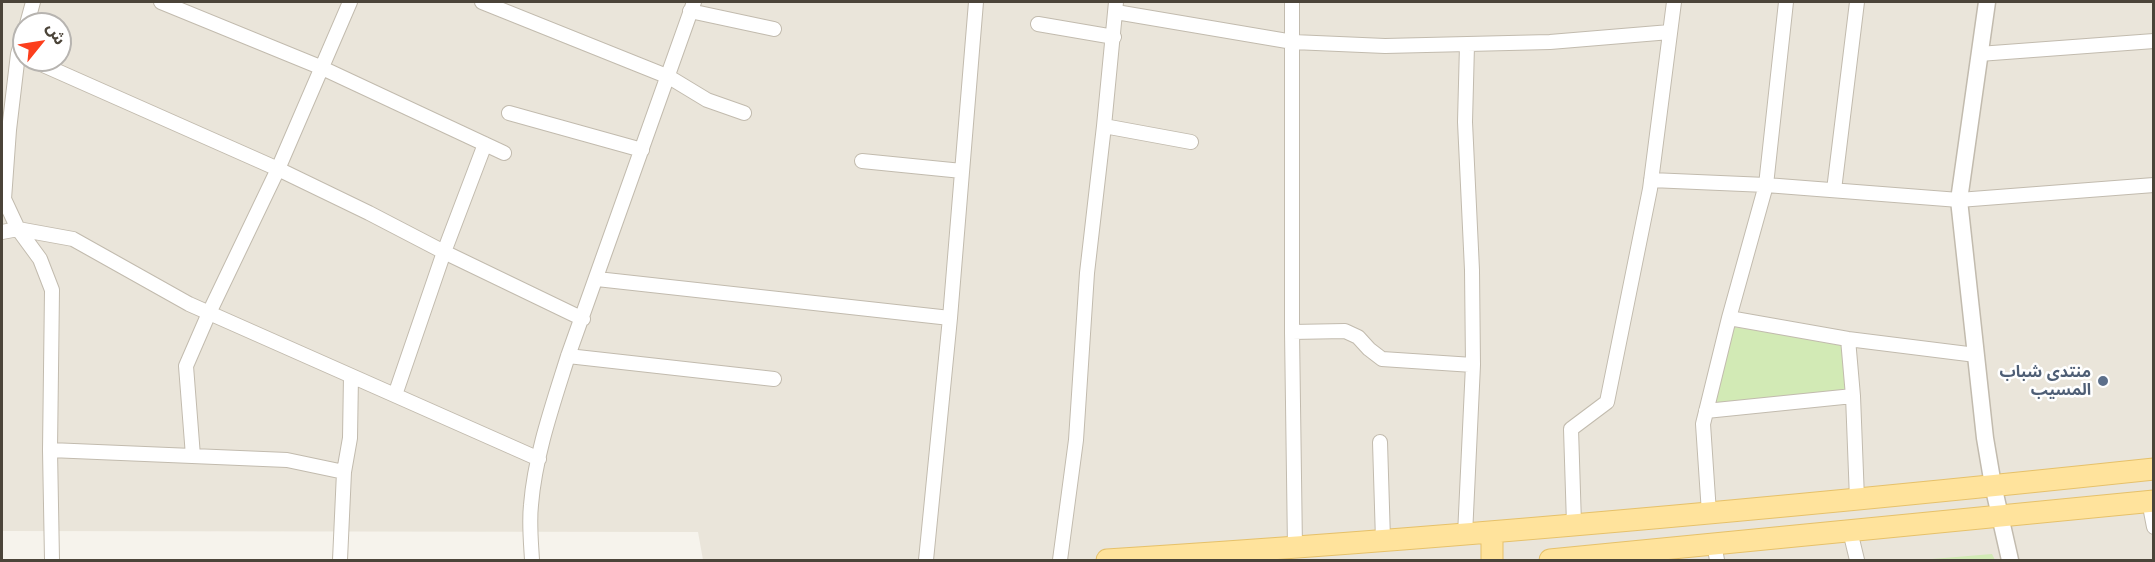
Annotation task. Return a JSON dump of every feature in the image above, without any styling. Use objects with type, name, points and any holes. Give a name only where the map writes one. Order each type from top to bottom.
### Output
[{"type":"main road","points":[[1107,561],[1492,532],[2151,470],[2151,501],[1850,531],[1716,552],[1550,561]]},
{"type":"main road","points":[[1709,513],[1716,552]]},
{"type":"main road","points":[[1492,532],[1492,561]]},
{"type":"street","points":[[160,2],[320,67],[504,153]]},
{"type":"street","points":[[193,456],[186,366],[278,169],[320,67],[350,2]]},
{"type":"street","points":[[482,2],[669,77],[707,100],[744,113]]},
{"type":"street","points":[[926,561],[950,318],[976,2]]},
{"type":"street","points":[[1292,2],[1292,332],[1295,548]]},
{"type":"street","points":[[1574,524],[1571,429],[1607,402],[1651,180],[1674,2]]},
{"type":"street","points":[[1709,513],[1703,424],[1729,318],[1766,185],[1786,2]]},
{"type":"street","points":[[1834,190],[1857,2]]},
{"type":"street","points":[[1987,2],[1959,200],[1985,438],[2010,561]]},
{"type":"street","points":[[532,561],[530,506],[539,459],[568,356],[669,77],[692,6],[774,29]]},
{"type":"street","points":[[1060,561],[1076,440],[1087,273],[1116,7],[1293,42],[1385,46],[1467,45],[1550,42],[1670,32]]},
{"type":"street","points":[[1038,24],[1114,37]]},
{"type":"street","points":[[1979,54],[2154,41]]},
{"type":"street","points":[[1465,534],[1473,365],[1472,270],[1465,122],[1467,45]]},
{"type":"street","points":[[18,72],[9,130],[4,199],[18,229],[40,259],[52,290],[50,450],[52,561]]},
{"type":"street","points":[[59,72],[278,169],[583,319]]},
{"type":"street","points":[[509,113],[642,150]]},
{"type":"street","points":[[1104,126],[1191,142]]},
{"type":"street","points":[[395,395],[444,252],[485,144]]},
{"type":"street","points":[[862,161],[963,171]]},
{"type":"street","points":[[1651,180],[1766,185],[1959,200],[2154,185]]},
{"type":"street","points":[[2,232],[18,229],[73,239],[189,304],[539,459]]},
{"type":"street","points":[[597,279],[950,318]]},
{"type":"street","points":[[1729,318],[1848,339],[1976,355]]},
{"type":"street","points":[[1292,332],[1345,331],[1358,337],[1382,359],[1473,365]]},
{"type":"street","points":[[1848,339],[1857,499]]},
{"type":"street","points":[[568,356],[774,379]]},
{"type":"street","points":[[340,561],[344,472],[350,438],[351,376]]},
{"type":"street","points":[[1706,411],[1853,396]]},
{"type":"street","points":[[1380,442],[1383,540]]},
{"type":"street","points":[[50,450],[287,460],[344,472]]},
{"type":"street","points":[[2151,501],[2154,527]]},
{"type":"street","points":[[1850,531],[1857,561]]},
{"type":"shaded area","points":[[2,2],[2153,2],[2153,560],[703,560],[698,532],[2,531]]},
{"type":"green space","points":[[1733,327],[1843,342],[1847,393],[1710,407]]},
{"type":"green space","points":[[1992,554],[1995,560],[1920,560]]},
{"type":"place","name":"منتدى شباب المسيب","points":[[2103,381]]}]
